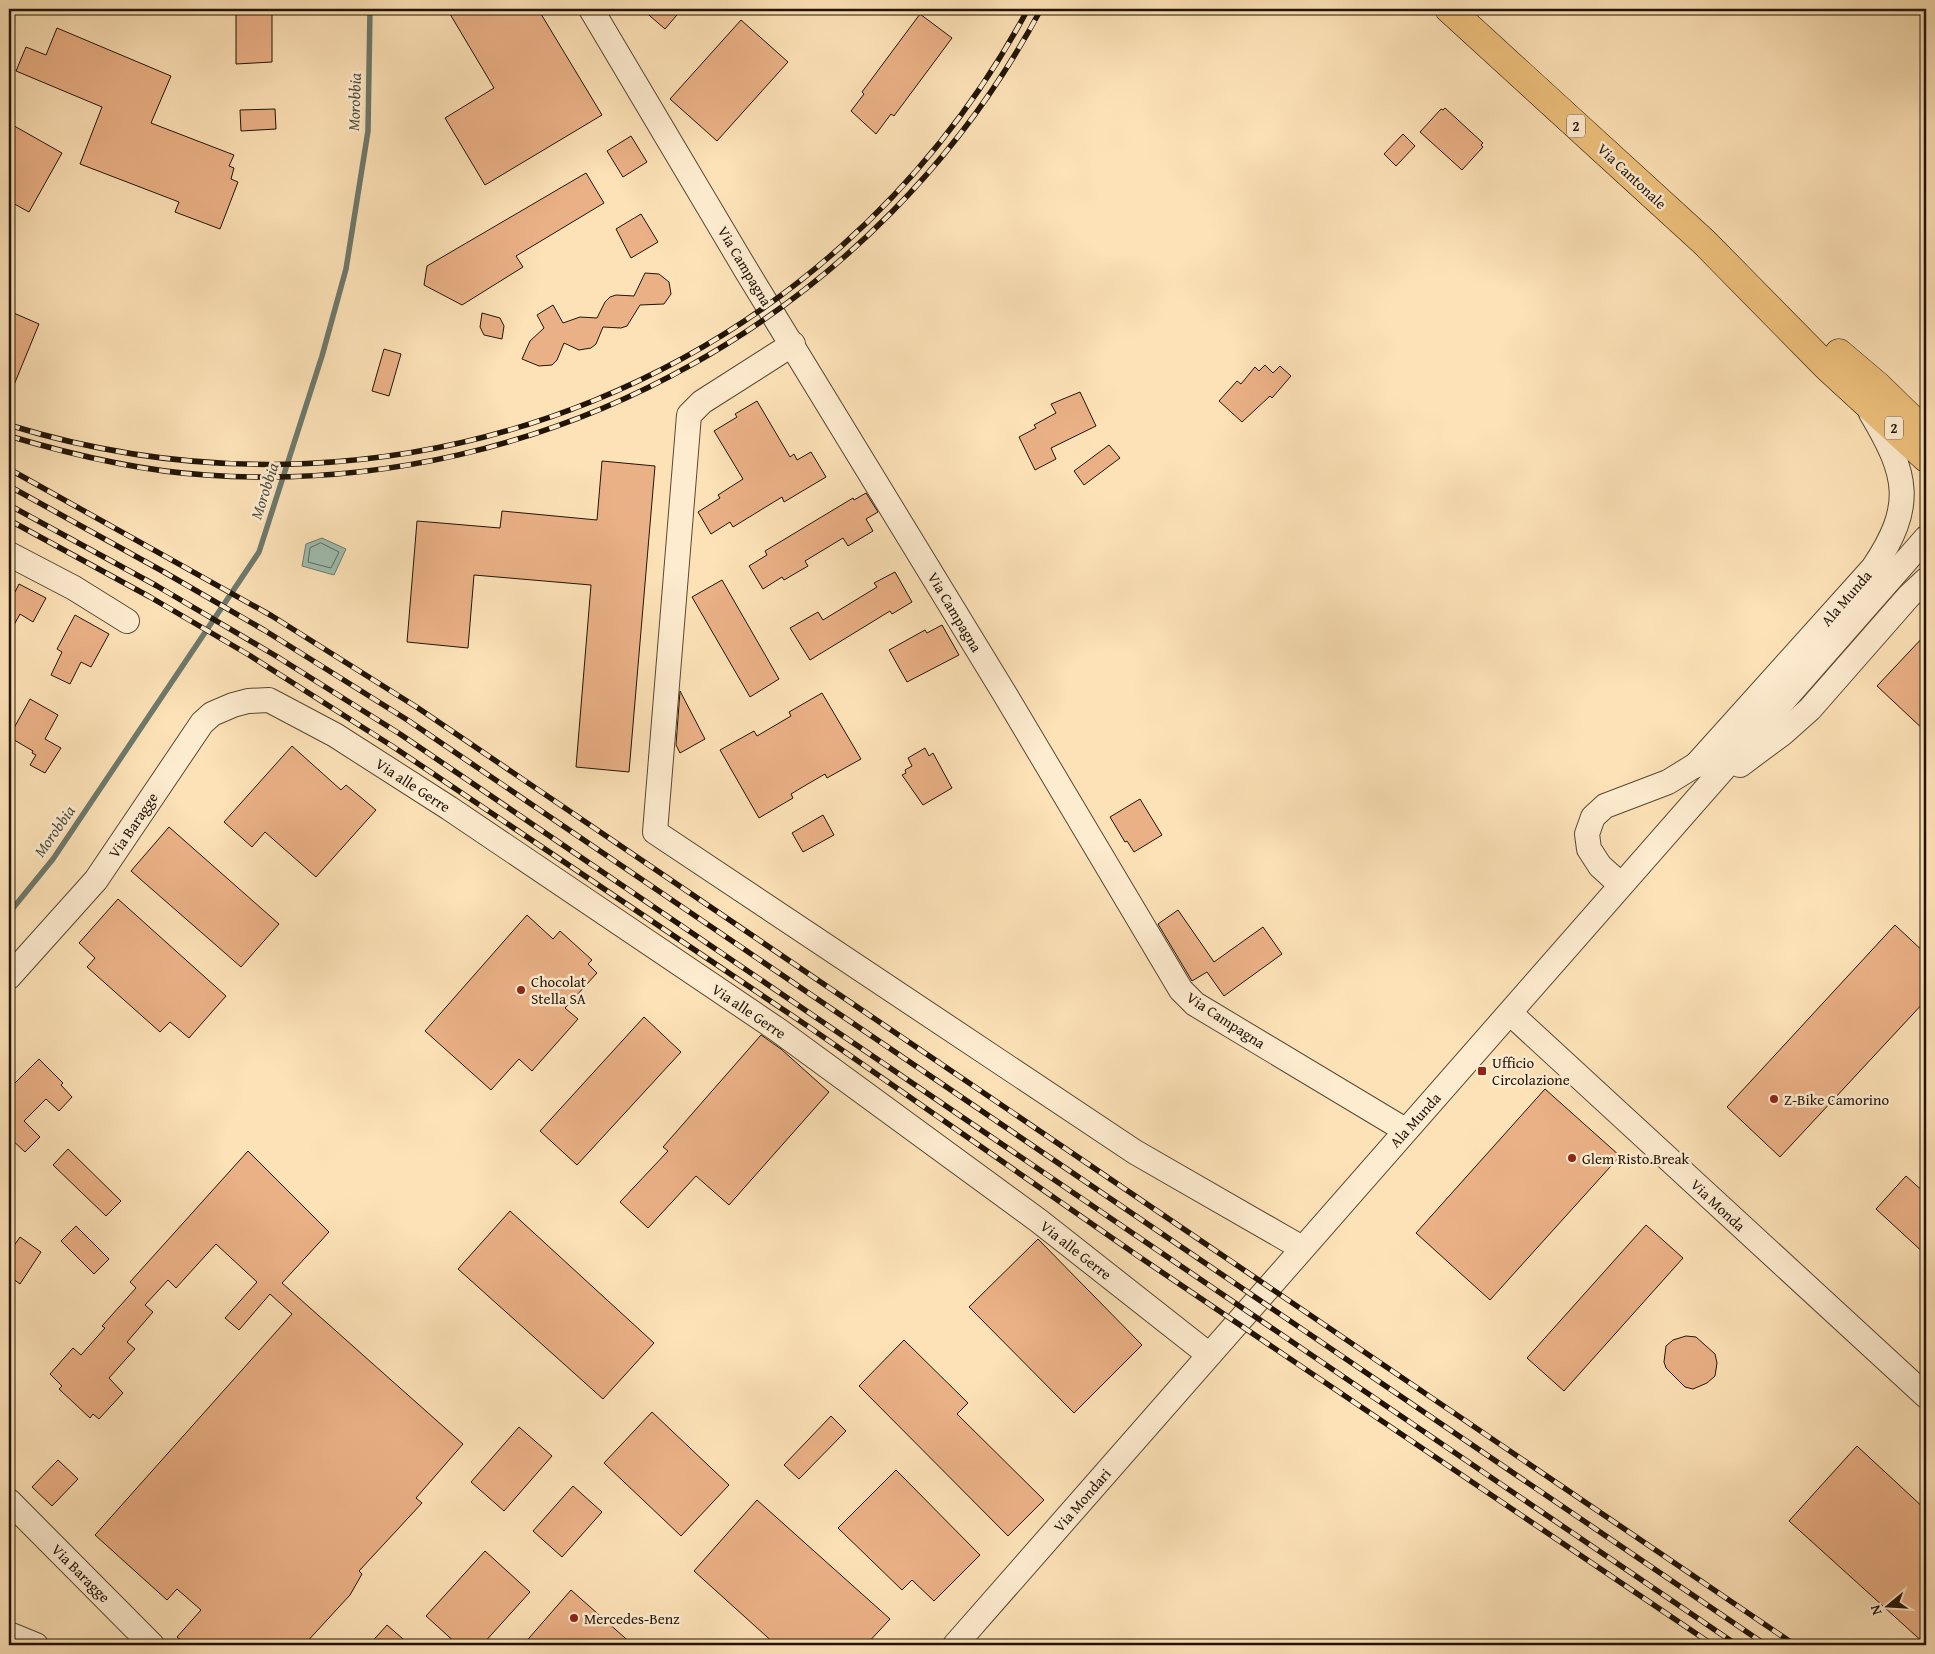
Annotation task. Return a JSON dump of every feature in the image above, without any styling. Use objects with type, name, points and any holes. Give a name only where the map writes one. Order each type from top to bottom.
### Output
[{"type":"main road","name":"Via Cantonale","points":[[1449,9],[1704,242],[1820,360],[1926,433]]},
{"type":"main road","name":"Via Cantonale","points":[[1870,393],[1926,458]]},
{"type":"street","name":"Via Campagna","points":[[591,9],[1006,696],[1181,990],[1195,1004],[1405,1130]]},
{"type":"street","points":[[792,344],[702,402],[689,416],[655,832],[1135,1152],[1302,1248]]},
{"type":"street","points":[[1870,393],[1926,416]]},
{"type":"street","name":"Ala Munda","points":[[1695,766],[1873,568],[1886,549],[1900,518],[1902,491],[1899,474],[1870,393]]},
{"type":"street","name":"Ala Munda","points":[[1208,1354],[1926,538]]},
{"type":"street","points":[[9,554],[74,588],[127,620]]},
{"type":"street","name":"Ala Munda","points":[[1706,790],[1782,733],[1810,709],[1926,580]]},
{"type":"street","name":"Via Baragge","points":[[9,977],[96,880],[202,723],[212,714],[233,705],[248,701],[269,700]]},
{"type":"street","name":"Via alle Gerre","points":[[269,700],[335,735],[449,808],[778,1030],[1040,1221],[1208,1354]]},
{"type":"street","name":"Ala Munda","points":[[1621,885],[1600,866],[1589,849],[1587,834],[1593,817],[1605,806],[1653,789],[1695,766],[1765,721]]},
{"type":"street","name":"Via Monda","points":[[1510,1013],[1926,1396]]},
{"type":"street","name":"Via Mondari","points":[[954,1645],[1028,1564],[1208,1354]]},
{"type":"street","name":"Via Baragge","points":[[9,1501],[152,1645]]},
{"type":"street","points":[[9,1634],[36,1645]]},
{"type":"water","points":[[322,538],[346,549],[334,575],[302,566],[306,544]]},
{"type":"building","points":[[236,9],[272,9],[272,62],[236,64]]},
{"type":"building","points":[[447,9],[538,9],[602,115],[485,185],[445,118],[494,88]]},
{"type":"building","points":[[642,9],[682,9],[665,29]]},
{"type":"building","points":[[920,14],[952,38],[894,116],[891,114],[876,134],[851,111],[864,94],[862,92]]},
{"type":"building","points":[[741,20],[788,62],[717,141],[670,99]]},
{"type":"building","points":[[57,28],[171,76],[151,123],[234,155],[229,166],[234,168],[231,179],[238,182],[220,229],[175,212],[179,202],[80,164],[102,107],[16,71],[26,47],[46,55]]},
{"type":"building","points":[[1445,108],[1483,143],[1481,145],[1483,147],[1462,170],[1420,132],[1441,109]]},
{"type":"building","points":[[275,109],[276,129],[241,131],[240,110]]},
{"type":"building","points":[[9,123],[62,153],[29,212],[9,201]]},
{"type":"building","points":[[1403,134],[1415,146],[1396,166],[1384,154]]},
{"type":"building","points":[[631,136],[647,162],[623,177],[607,151]]},
{"type":"building","points":[[586,173],[604,203],[516,256],[523,267],[462,305],[424,285],[427,266]]},
{"type":"building","points":[[641,214],[658,242],[631,258],[616,229]]},
{"type":"building","points":[[645,273],[659,274],[669,282],[671,294],[664,304],[640,305],[627,326],[621,328],[603,327],[596,344],[591,348],[579,350],[564,343],[557,360],[552,365],[539,366],[522,359],[530,341],[544,328],[537,315],[553,305],[563,323],[580,317],[597,318],[605,302],[610,297],[616,295],[634,296]]},
{"type":"building","points":[[9,311],[39,324],[9,397]]},
{"type":"building","points":[[482,313],[500,318],[504,326],[502,339],[484,335],[480,327]]},
{"type":"building","points":[[384,349],[401,354],[389,396],[372,391]]},
{"type":"building","points":[[1265,365],[1273,373],[1280,366],[1291,376],[1272,398],[1270,396],[1242,422],[1219,401],[1237,381],[1241,384],[1255,367],[1259,371]]},
{"type":"building","points":[[1080,392],[1096,426],[1051,448],[1056,459],[1035,470],[1019,437],[1036,428],[1034,425],[1056,413],[1051,404]]},
{"type":"building","points":[[757,401],[790,457],[794,454],[797,460],[811,452],[826,477],[784,502],[782,497],[733,527],[730,522],[711,534],[698,512],[720,498],[718,495],[743,479],[714,431],[737,417],[735,414]]},
{"type":"building","points":[[1109,445],[1120,458],[1084,485],[1074,471]]},
{"type":"building","points":[[602,461],[655,466],[629,772],[576,767],[591,585],[474,575],[468,648],[407,642],[417,521],[500,528],[502,511],[597,520]]},
{"type":"building","points":[[866,493],[878,512],[866,519],[873,531],[848,546],[843,538],[805,561],[808,566],[784,580],[782,577],[763,589],[749,566],[767,555],[765,551],[853,498],[854,500]]},
{"type":"building","points":[[895,572],[912,602],[892,614],[890,611],[810,660],[790,628],[818,612],[823,620],[877,587],[874,583]]},
{"type":"building","points":[[722,580],[779,679],[750,697],[692,597]]},
{"type":"building","points":[[19,584],[46,598],[33,622],[20,614],[9,634],[9,588],[15,592]]},
{"type":"building","points":[[75,615],[109,634],[91,667],[81,662],[70,684],[51,675],[62,652],[57,649]]},
{"type":"building","points":[[942,625],[959,655],[907,682],[889,650],[925,630],[927,633]]},
{"type":"building","points":[[1926,634],[1926,732],[1877,686]]},
{"type":"building","points":[[680,691],[705,739],[680,753],[676,745]]},
{"type":"building","points":[[822,693],[861,759],[827,778],[825,774],[791,794],[793,798],[759,818],[720,750],[754,731],[757,736],[791,716],[789,712]]},
{"type":"building","points":[[30,699],[58,715],[45,739],[61,748],[45,773],[30,765],[36,755],[32,753],[33,751],[9,737]]},
{"type":"building","points":[[292,746],[341,790],[346,785],[376,810],[316,877],[265,832],[252,847],[224,822]]},
{"type":"building","points":[[925,748],[929,756],[933,753],[952,788],[923,805],[902,775],[906,773],[905,770],[912,766],[908,758]]},
{"type":"building","points":[[1140,799],[1162,835],[1134,852],[1127,841],[1125,842],[1110,817]]},
{"type":"building","points":[[823,815],[834,835],[803,852],[792,833]]},
{"type":"building","points":[[169,827],[279,924],[241,967],[131,871]]},
{"type":"building","points":[[118,899],[226,996],[189,1038],[170,1022],[160,1032],[87,967],[95,958],[79,943]]},
{"type":"building","points":[[1178,910],[1214,962],[1263,927],[1282,954],[1224,996],[1207,972],[1192,981],[1158,924]]},
{"type":"building","name":"Chocolat Stella SA","points":[[527,915],[553,939],[560,931],[592,960],[588,964],[597,973],[565,1008],[578,1019],[532,1071],[519,1059],[491,1090],[425,1031]]},
{"type":"building","points":[[1895,925],[1926,954],[1926,1000],[1780,1157],[1727,1107]]},
{"type":"building","points":[[644,1017],[681,1052],[577,1165],[540,1131]]},
{"type":"building","points":[[761,1035],[781,1049],[829,1092],[729,1205],[696,1176],[648,1228],[620,1202],[668,1151],[663,1147]]},
{"type":"building","points":[[39,1059],[63,1083],[61,1085],[72,1097],[59,1111],[46,1099],[24,1121],[40,1137],[25,1152],[9,1137],[9,1089]]},
{"type":"building","points":[[1545,1089],[1620,1156],[1490,1300],[1416,1233]]},
{"type":"building","points":[[68,1149],[121,1201],[106,1216],[53,1165]]},
{"type":"building","points":[[248,1151],[329,1232],[282,1283],[463,1444],[416,1498],[422,1503],[359,1571],[362,1574],[350,1595],[304,1645],[186,1645],[177,1637],[201,1610],[177,1589],[167,1600],[95,1535],[292,1314],[270,1294],[239,1330],[225,1318],[257,1282],[216,1244],[176,1288],[168,1280],[145,1305],[153,1312],[127,1342],[135,1349],[109,1378],[123,1393],[99,1419],[93,1414],[90,1418],[59,1389],[62,1386],[50,1374],[73,1348],[81,1355],[105,1328],[102,1326],[136,1288],[130,1282]]},
{"type":"building","points":[[1906,1176],[1926,1194],[1926,1255],[1876,1209]]},
{"type":"building","points":[[510,1211],[654,1343],[603,1399],[458,1269]]},
{"type":"building","points":[[1646,1225],[1683,1258],[1564,1391],[1527,1358]]},
{"type":"building","points":[[76,1226],[109,1259],[94,1274],[61,1241]]},
{"type":"building","points":[[20,1237],[41,1252],[20,1284],[9,1276],[9,1253]]},
{"type":"building","points":[[1038,1239],[1142,1345],[1074,1413],[969,1307]]},
{"type":"building","points":[[1686,1336],[1696,1337],[1715,1354],[1717,1363],[1715,1376],[1707,1383],[1693,1389],[1685,1387],[1666,1368],[1664,1362],[1666,1346],[1673,1340]]},
{"type":"building","points":[[904,1340],[968,1403],[957,1414],[1044,1500],[1008,1536],[859,1386]]},
{"type":"building","points":[[652,1412],[729,1485],[681,1536],[604,1463]]},
{"type":"building","points":[[831,1416],[846,1431],[799,1479],[784,1465]]},
{"type":"building","points":[[519,1427],[552,1456],[504,1511],[471,1482]]},
{"type":"building","points":[[1857,1446],[1926,1510],[1926,1645],[1789,1521]]},
{"type":"building","points":[[58,1460],[78,1479],[52,1506],[32,1487]]},
{"type":"building","points":[[896,1470],[980,1555],[934,1601],[912,1580],[902,1590],[838,1528]]},
{"type":"building","points":[[573,1486],[602,1512],[562,1557],[533,1531]]},
{"type":"building","points":[[757,1500],[890,1619],[866,1645],[776,1645],[694,1571]]},
{"type":"building","points":[[485,1551],[530,1592],[482,1645],[458,1645],[426,1616]]},
{"type":"building","name":"Mercedes-Benz","points":[[571,1590],[633,1645],[523,1645]]},
{"type":"building","points":[[387,1625],[410,1645],[369,1645]]},
{"type":"waterway","name":"Morobbia","points":[[9,913],[53,859],[259,552],[322,356],[346,269],[368,131],[370,9]]},
{"type":"railway","points":[[9,425],[159,457],[308,464],[454,444],[594,401],[724,334],[842,246],[944,137],[1028,9]]},
{"type":"railway","points":[[9,436],[57,450],[106,461],[181,473],[206,475],[334,474],[459,455],[578,418],[692,365],[796,296],[891,213],[973,117],[1041,9]]},
{"type":"railway","points":[[9,469],[272,616],[418,708],[1795,1645]]},
{"type":"railway","points":[[9,486],[264,630],[409,721],[1766,1645]]},
{"type":"railway","points":[[9,505],[157,586],[276,656],[400,734],[1737,1645]]},
{"type":"railway","points":[[9,520],[150,597],[249,655],[392,746],[809,1027],[1138,1256],[1713,1645]]},
{"type":"place","name":"Chocolat Stella SA","points":[[521,990]]},
{"type":"place","name":"Ufficio Circolazione","points":[[1482,1071]]},
{"type":"place","name":"Z-Bike Camorino","points":[[1774,1099]]},
{"type":"place","name":"Glem Risto.Break","points":[[1572,1158]]},
{"type":"place","name":"Mercedes-Benz","points":[[574,1618]]}]
